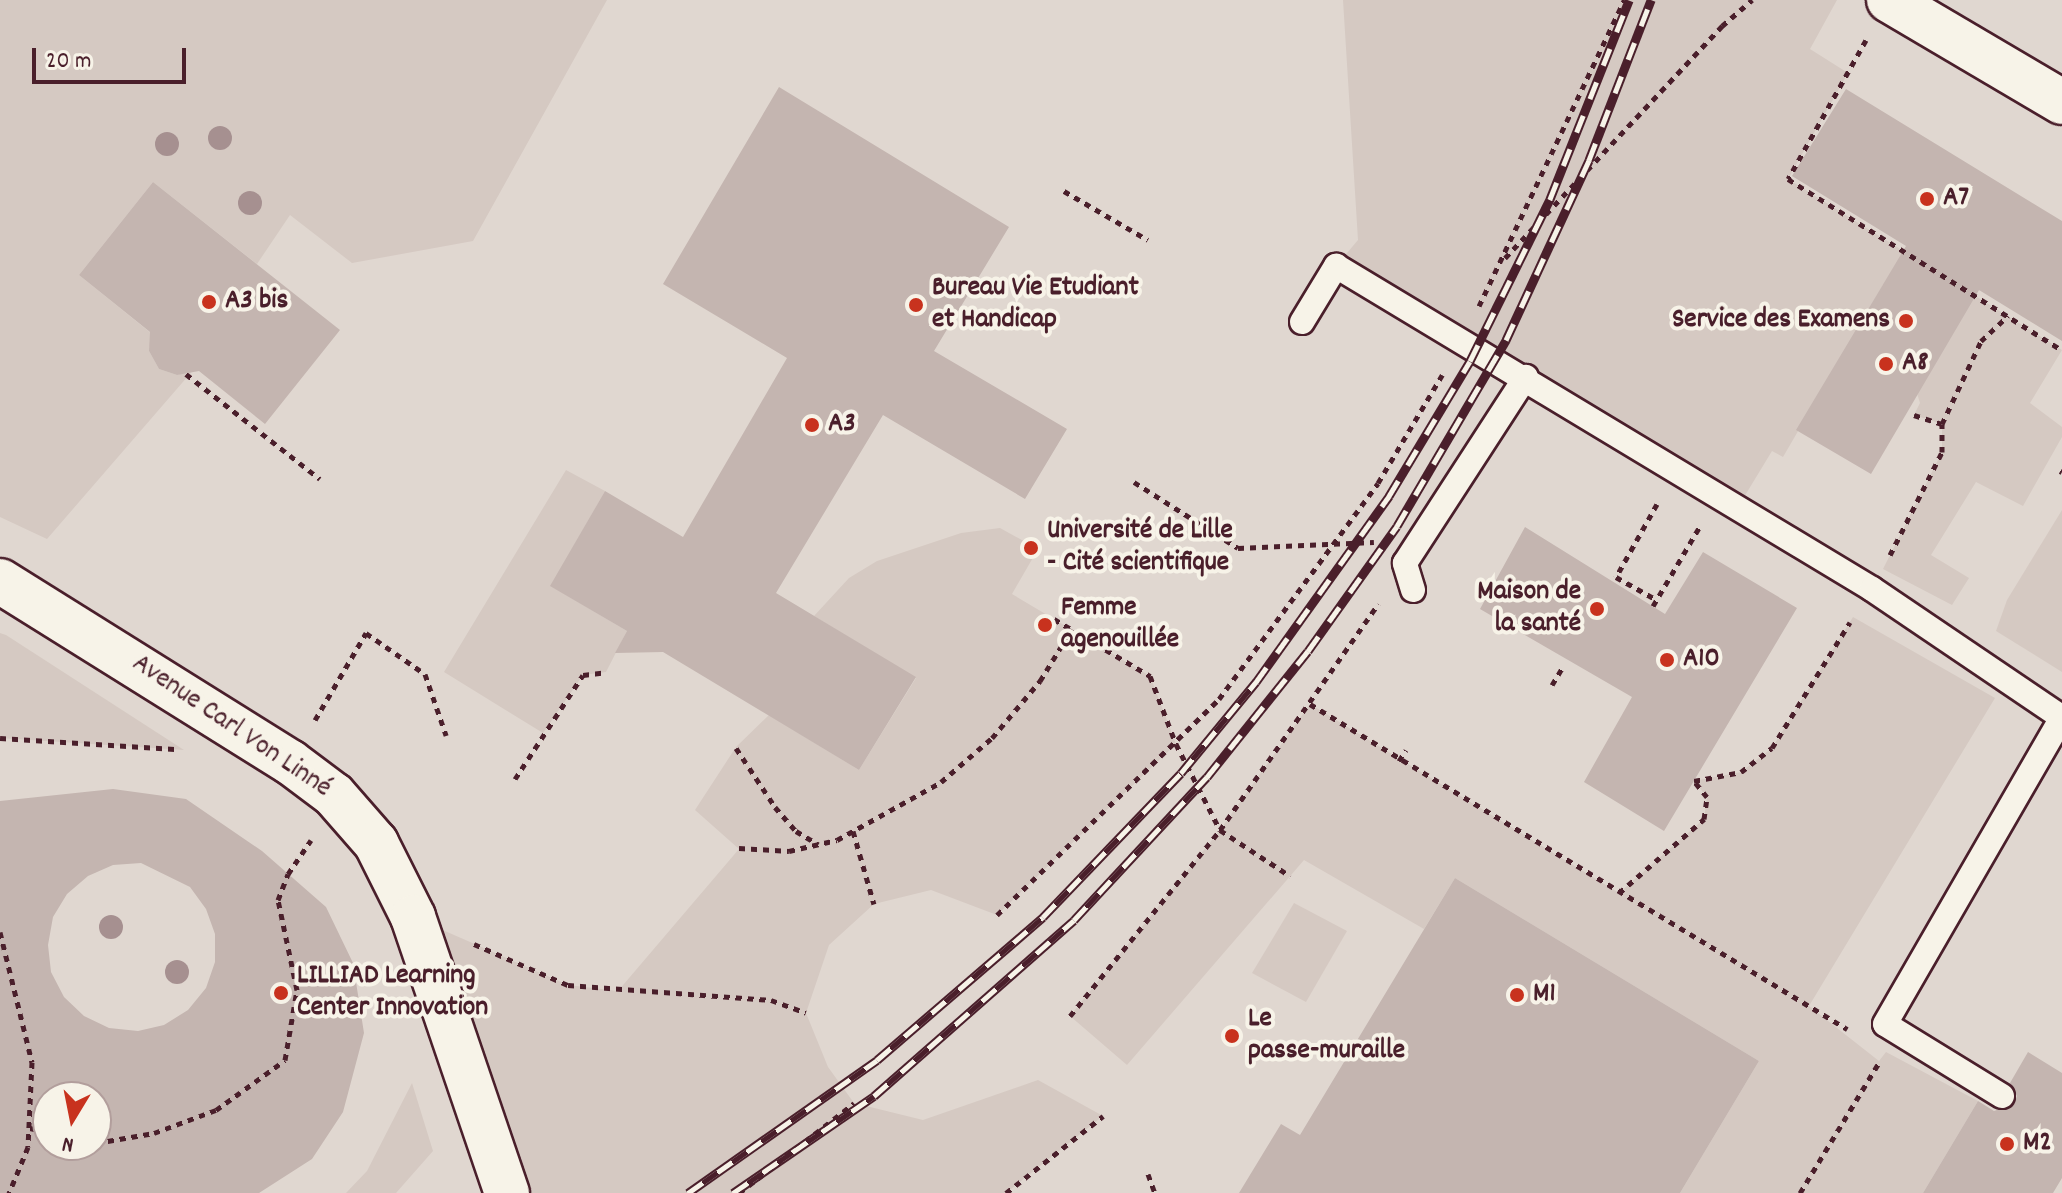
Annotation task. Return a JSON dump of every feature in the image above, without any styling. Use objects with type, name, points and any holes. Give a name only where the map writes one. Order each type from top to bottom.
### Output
[{"type":"street","points":[[1889,0],[2062,102]]},
{"type":"street","name":"Avenue Carl Von Linné","points":[[0,581],[290,762],[334,795],[376,843],[413,917],[507,1193]]},
{"type":"lane","points":[[1302,322],[1336,266],[1463,339],[1872,589],[2062,717],[1885,1024],[2002,1096]]},
{"type":"lane","points":[[1413,590],[1405,563],[1526,377]]},
{"type":"path","points":[[997,915],[1219,699],[1378,483],[1463,339],[1624,0]]},
{"type":"path","points":[[1502,262],[1722,26],[1752,0]]},
{"type":"path","points":[[1843,82],[1788,179],[2062,350]]},
{"type":"path","points":[[1064,191],[1148,240]]},
{"type":"path","points":[[1619,893],[1704,819],[1707,797],[1694,781],[1741,772],[1772,748],[1872,589],[1942,452],[1942,424],[1981,341],[2008,316]]},
{"type":"path","points":[[186,374],[320,479]]},
{"type":"path","points":[[1914,415],[1942,424]]},
{"type":"path","points":[[1677,468],[1616,577],[1655,603],[1718,495]]},
{"type":"path","points":[[1134,482],[1238,548],[1331,546],[1423,537]]},
{"type":"path","points":[[1070,1016],[1220,830],[1405,563]]},
{"type":"path","points":[[1054,619],[1150,676],[1176,744],[1220,830],[1290,876]]},
{"type":"path","points":[[739,848],[789,851],[819,844],[853,831],[941,782],[992,738],[1040,681],[1072,629]]},
{"type":"path","points":[[290,762],[366,633],[425,674],[446,735]]},
{"type":"path","points":[[1552,685],[1563,667]]},
{"type":"path","points":[[515,779],[583,675],[606,672]]},
{"type":"path","points":[[1310,704],[1399,761],[1886,1052]]},
{"type":"path","points":[[0,738],[184,750]]},
{"type":"path","points":[[736,748],[775,807],[796,831],[819,844]]},
{"type":"path","points":[[1399,761],[1406,750]]},
{"type":"path","points":[[853,831],[874,904]]},
{"type":"path","points":[[112,1140],[154,1133],[216,1110],[285,1060],[297,990],[278,900],[288,874],[315,834]]},
{"type":"path","points":[[413,917],[568,985],[771,1000],[806,1013]]},
{"type":"path","points":[[0,932],[32,1062],[28,1147],[9,1193]]},
{"type":"path","points":[[1800,1193],[1898,1030]]},
{"type":"path","points":[[739,1193],[854,1103]]},
{"type":"path","points":[[1006,1193],[1103,1116]]},
{"type":"path","points":[[1148,1174],[1155,1193]]},
{"type":"shaded area","name":"Université de Lille ‐ Cité scientifique","points":[[0,0],[2062,0],[2062,1193],[0,1193]]},
{"type":"shaded area","points":[[0,0],[607,0],[473,241],[352,263],[290,215],[257,264],[153,182],[79,275],[152,334],[149,351],[159,369],[177,375],[195,368],[47,539],[0,517]]},
{"type":"shaded area","points":[[1343,0],[1837,0],[1810,49],[1848,73],[1788,179],[2062,350],[2030,403],[2062,427],[2062,437],[2023,506],[1976,482],[1931,555],[1969,578],[1952,605],[1883,569],[1942,452],[1942,424],[1914,415],[1920,403],[1883,285],[1783,457],[1772,451],[1738,507],[1336,266],[1358,240]]},
{"type":"shaded area","points":[[566,470],[605,491],[551,586],[627,631],[606,672],[583,675],[543,733],[444,672]]},
{"type":"shaded area","points":[[2062,510],[2062,672],[1996,631],[2007,600]]},
{"type":"shaded area","points":[[1000,528],[1038,549],[1012,594],[1150,676],[1176,744],[997,915],[931,890],[874,904],[829,945],[806,1013],[828,1067],[854,1103],[923,1120],[1038,1080],[1103,1116],[1006,1193],[507,1193],[413,917],[568,985],[618,991],[739,849],[695,810],[736,747],[769,715],[859,770],[916,678],[814,616],[849,578],[877,561],[961,533]]},
{"type":"shaded area","points":[[1853,617],[1995,698],[1809,1006],[1879,1061],[1886,1052],[1978,1101],[1923,1193],[1680,1193],[1759,1061],[1455,878],[1424,929],[1304,860],[1127,1065],[1070,1016],[1220,830],[1310,704],[1619,893],[1704,819],[1707,797],[1694,781],[1741,772],[1772,748]]},
{"type":"shaded area","points":[[0,633],[6,635],[184,750],[0,738]]},
{"type":"shaded area","points":[[1294,903],[1347,931],[1306,1002],[1252,973]]},
{"type":"shaded area","points":[[412,1083],[433,1151],[396,1193],[346,1193],[367,1171]]},
{"type":"building","name":"A3","points":[[779,87],[1009,227],[934,351],[1067,429],[1025,499],[883,415],[776,593],[916,677],[859,770],[663,652],[615,653],[627,631],[550,586],[605,491],[683,537],[787,358],[663,284]]},
{"type":"building","name":"A7","points":[[1846,89],[2062,221],[2062,341],[1979,290],[1871,474],[1796,430],[1906,246],[1792,176]]},
{"type":"building","name":"A3 bis","points":[[153,182],[340,330],[265,424],[199,371],[177,375],[159,369],[149,351],[150,332],[79,275]]},
{"type":"building","name":"A10","points":[[1525,527],[1665,614],[1703,552],[1797,608],[1664,831],[1584,782],[1632,697],[1480,609]]},
{"type":"building","name":"LILLIAD Learning Center Innovation","points":[[113,789],[186,799],[262,851],[326,907],[353,963],[364,1033],[343,1112],[312,1159],[259,1193],[0,1193],[0,801]],"holes":[[[141,863],[190,887],[206,909],[215,934],[215,962],[206,988],[188,1010],[164,1025],[138,1031],[109,1028],[84,1016],[64,997],[51,972],[48,945],[53,917],[67,894],[88,876],[113,865]]]},
{"type":"building","name":"M1","points":[[1455,878],[1759,1061],[1680,1193],[1239,1193],[1281,1124],[1300,1135]]},
{"type":"building","name":"M2","points":[[2028,1052],[2062,1073],[2062,1178],[2053,1193],[1923,1193],[1978,1101],[1994,1111],[2014,1104],[2017,1096],[2010,1083]]},
{"type":"railway","points":[[688,1193],[877,1060],[1043,917],[1181,773],[1256,682],[1389,496],[1470,361],[1550,199],[1629,0]]},
{"type":"railway","points":[[733,1193],[874,1096],[1074,920],[1207,777],[1308,651],[1397,526],[1506,340],[1589,160],[1651,0]]},
{"type":"place","name":"A7","points":[[1927,199]]},
{"type":"place","name":"A3 bis","points":[[209,302]]},
{"type":"place","name":"Bureau Vie Etudiant et Handicap","points":[[916,305]]},
{"type":"place","name":"Service des Examens","points":[[1906,321]]},
{"type":"place","name":"A8","points":[[1886,364]]},
{"type":"place","name":"A3","points":[[812,425]]},
{"type":"place","name":"Université de Lille ‐ Cité scientifique","points":[[1031,548]]},
{"type":"place","name":"Maison de la santé","points":[[1597,609]]},
{"type":"place","name":"Femme agenouillée","points":[[1045,625]]},
{"type":"place","name":"A10","points":[[1667,660]]},
{"type":"place","name":"LILLIAD Learning Center Innovation","points":[[281,993]]},
{"type":"place","name":"M1","points":[[1517,995]]},
{"type":"place","name":"Le passe-muraille","points":[[1232,1036]]},
{"type":"place","name":"M2","points":[[2007,1144]]}]
